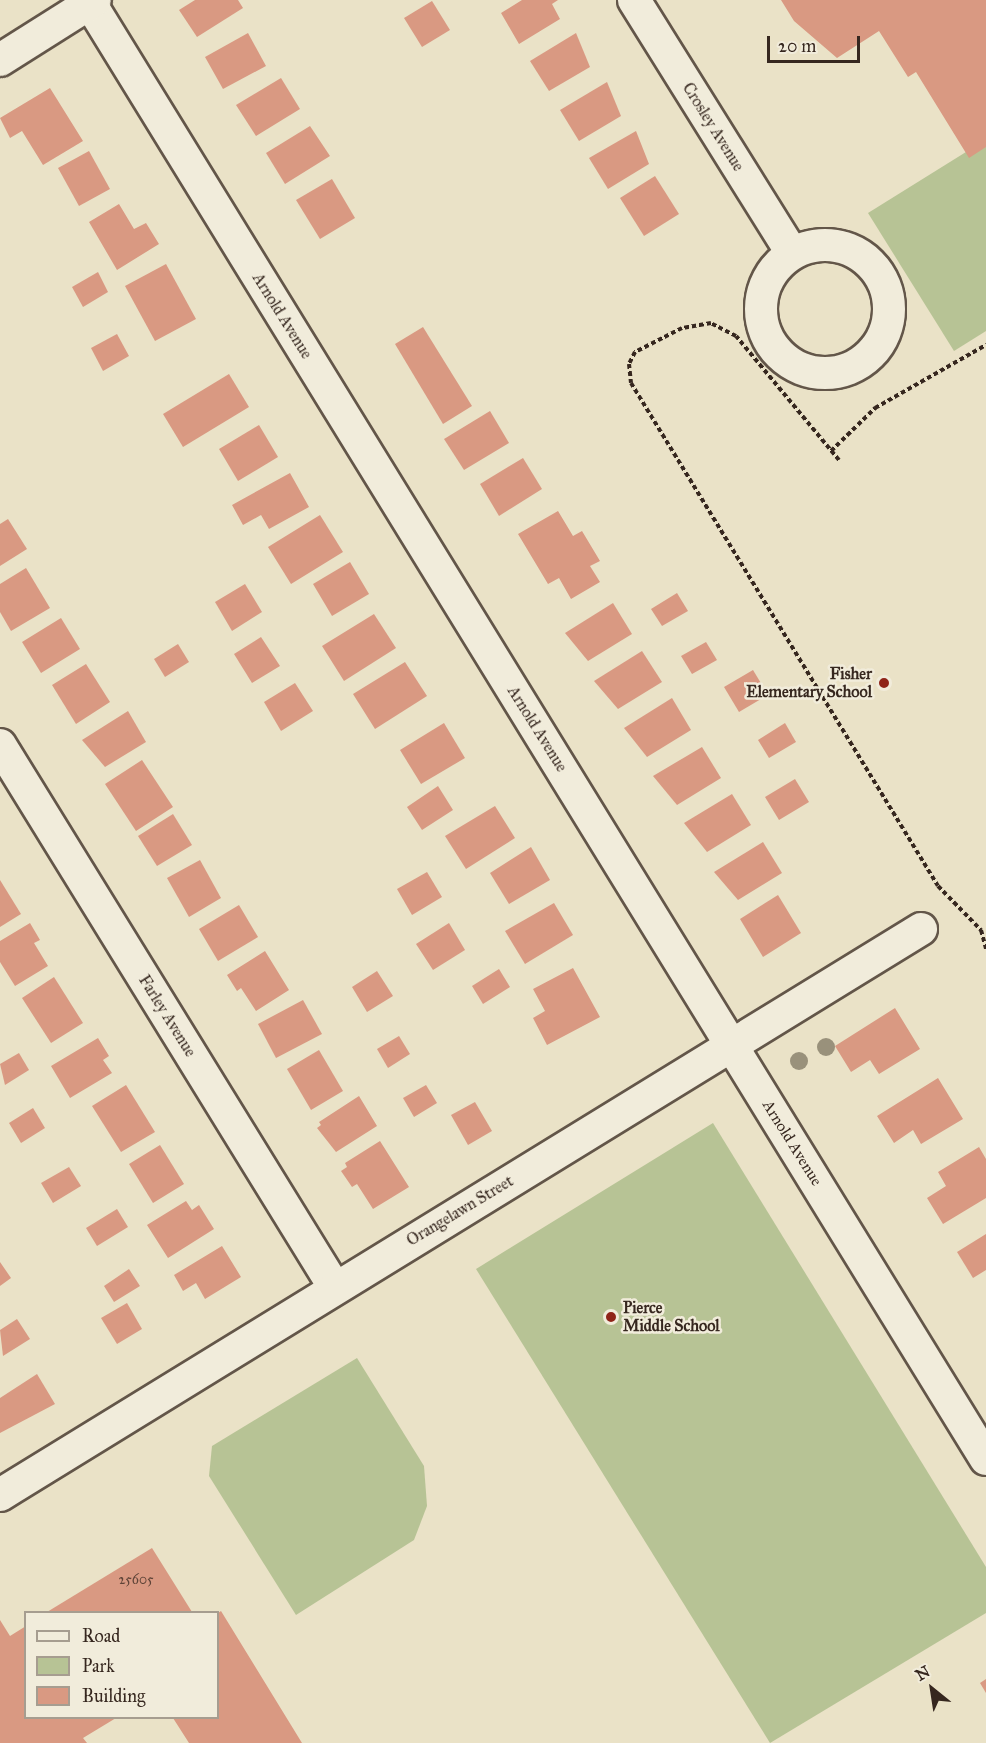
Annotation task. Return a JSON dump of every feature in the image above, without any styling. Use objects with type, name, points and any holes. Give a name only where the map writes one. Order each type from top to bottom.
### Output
[{"type":"street","name":"Crosley Avenue","points":[[634,0],[792,253]]},
{"type":"street","points":[[0,60],[91,1]]},
{"type":"street","name":"Arnold Avenue","points":[[91,1],[986,1459]]},
{"type":"street","points":[[820,244],[842,246],[862,255],[878,271],[887,291],[890,313],[885,335],[872,353],[855,367],[834,374],[812,373],[791,365],[774,350],[763,331],[760,309],[764,287],[774,268],[792,253],[820,244]]},
{"type":"street","name":"Farley Avenue","points":[[0,746],[334,1288]]},
{"type":"street","name":"Orangelawn Street","points":[[0,1496],[334,1288],[921,929]]},
{"type":"path","points":[[839,460],[736,336],[711,323],[681,328],[635,352],[629,364],[631,383],[938,886],[981,930],[986,949]]},
{"type":"path","points":[[831,451],[875,408],[986,345]]},
{"type":"green space","points":[[986,145],[986,331],[954,351],[868,213],[966,152]]},
{"type":"green space","points":[[713,1123],[986,1567],[986,1613],[770,1743],[476,1269]]},
{"type":"green space","points":[[357,1358],[424,1466],[427,1506],[414,1540],[296,1615],[209,1476],[212,1446]]},
{"type":"building","points":[[195,0],[238,0],[243,8],[197,37],[179,10]]},
{"type":"building","points":[[522,0],[558,0],[552,4],[560,19],[519,44],[501,13]]},
{"type":"building","points":[[781,0],[986,0],[986,147],[969,158],[916,72],[908,77],[879,31],[837,58],[794,21]]},
{"type":"building","points":[[432,1],[450,30],[422,47],[404,18]]},
{"type":"building","points":[[248,33],[266,66],[223,89],[205,57]]},
{"type":"building","points":[[576,33],[590,67],[549,91],[530,61]]},
{"type":"building","points":[[281,78],[300,109],[256,136],[236,105]]},
{"type":"building","points":[[607,82],[621,116],[579,141],[560,110]]},
{"type":"building","points":[[50,88],[83,141],[43,165],[22,131],[10,138],[0,118]]},
{"type":"building","points":[[310,126],[330,156],[285,184],[266,153]]},
{"type":"building","points":[[636,131],[649,164],[608,189],[589,158]]},
{"type":"building","points":[[89,151],[110,189],[79,206],[58,168]]},
{"type":"building","points":[[655,176],[679,214],[644,236],[620,198]]},
{"type":"building","points":[[332,179],[355,218],[320,239],[296,200]]},
{"type":"building","points":[[119,204],[134,229],[146,223],[159,244],[117,270],[89,222]]},
{"type":"building","points":[[166,264],[196,319],[155,341],[125,286]]},
{"type":"building","points":[[98,272],[108,292],[83,307],[72,287]]},
{"type":"building","points":[[423,327],[472,406],[443,424],[395,344]]},
{"type":"building","points":[[117,334],[129,356],[103,371],[91,348]]},
{"type":"building","points":[[229,374],[249,407],[183,447],[163,414]]},
{"type":"building","points":[[490,411],[509,443],[464,470],[444,439]]},
{"type":"building","points":[[259,425],[278,457],[238,481],[219,449]]},
{"type":"building","points":[[523,458],[542,489],[499,516],[480,484]]},
{"type":"building","points":[[290,473],[309,507],[269,529],[261,515],[243,525],[232,505]]},
{"type":"building","points":[[558,511],[573,536],[582,531],[600,561],[590,566],[600,582],[571,599],[559,578],[548,584],[518,534]]},
{"type":"building","points":[[320,515],[343,552],[291,584],[268,547]]},
{"type":"building","points":[[8,519],[27,549],[0,566],[0,524]]},
{"type":"building","points":[[350,562],[369,594],[332,616],[313,584]]},
{"type":"building","points":[[26,568],[50,608],[11,631],[0,612],[0,584]]},
{"type":"building","points":[[245,584],[262,612],[232,631],[215,602]]},
{"type":"building","points":[[677,593],[688,611],[662,626],[651,609]]},
{"type":"building","points":[[613,603],[632,634],[588,661],[565,633]]},
{"type":"building","points":[[374,614],[396,648],[344,681],[322,646]]},
{"type":"building","points":[[61,618],[80,649],[41,673],[22,642]]},
{"type":"building","points":[[261,637],[280,666],[252,683],[234,654]]},
{"type":"building","points":[[706,642],[717,660],[692,674],[681,656]]},
{"type":"building","points":[[178,644],[189,662],[165,677],[154,659]]},
{"type":"building","points":[[642,651],[662,682],[618,709],[594,681]]},
{"type":"building","points":[[405,662],[427,696],[375,729],[353,694]]},
{"type":"building","points":[[86,664],[110,702],[76,724],[52,685]]},
{"type":"building","points":[[753,670],[768,695],[739,712],[724,687]]},
{"type":"building","points":[[295,683],[313,711],[281,731],[264,702]]},
{"type":"building","points":[[672,698],[691,730],[647,757],[624,728]]},
{"type":"building","points":[[128,711],[146,742],[105,767],[82,740]]},
{"type":"building","points":[[444,723],[465,758],[421,784],[400,750]]},
{"type":"building","points":[[785,723],[796,742],[769,758],[758,740]]},
{"type":"building","points":[[702,747],[721,778],[677,805],[653,776]]},
{"type":"building","points":[[142,760],[173,807],[136,831],[105,784]]},
{"type":"building","points":[[795,779],[809,802],[779,820],[765,797]]},
{"type":"building","points":[[438,786],[453,810],[422,830],[407,807]]},
{"type":"building","points":[[732,794],[751,825],[707,852],[684,823]]},
{"type":"building","points":[[495,806],[515,838],[466,869],[445,836]]},
{"type":"building","points":[[173,814],[192,845],[157,866],[138,836]]},
{"type":"building","points":[[763,842],[782,873],[738,900],[714,872]]},
{"type":"building","points":[[531,847],[550,880],[509,904],[490,873]]},
{"type":"building","points":[[200,860],[221,898],[189,917],[167,878]]},
{"type":"building","points":[[427,872],[442,897],[412,915],[397,889]]},
{"type":"building","points":[[0,880],[21,914],[0,927]]},
{"type":"building","points":[[778,895],[801,933],[763,957],[740,919]]},
{"type":"building","points":[[554,903],[573,935],[525,964],[505,931]]},
{"type":"building","points":[[239,905],[258,937],[218,961],[199,929]]},
{"type":"building","points":[[30,923],[40,940],[34,943],[48,966],[15,986],[0,962],[0,941]]},
{"type":"building","points":[[449,923],[465,950],[433,970],[416,944]]},
{"type":"building","points":[[265,951],[289,990],[256,1011],[241,988],[237,991],[227,975]]},
{"type":"building","points":[[573,968],[600,1017],[547,1045],[533,1018],[545,1011],[533,989]]},
{"type":"building","points":[[499,969],[510,987],[483,1004],[472,986]]},
{"type":"building","points":[[377,971],[393,996],[367,1012],[352,987]]},
{"type":"building","points":[[54,977],[83,1023],[51,1043],[22,998]]},
{"type":"building","points":[[303,1000],[322,1034],[276,1058],[258,1024]]},
{"type":"building","points":[[895,1008],[920,1049],[879,1074],[870,1060],[851,1072],[835,1046]]},
{"type":"building","points":[[399,1036],[410,1054],[388,1068],[377,1049]]},
{"type":"building","points":[[98,1038],[109,1056],[103,1060],[112,1073],[70,1098],[51,1066]]},
{"type":"building","points":[[319,1050],[343,1091],[311,1110],[287,1069]]},
{"type":"building","points":[[19,1053],[29,1070],[5,1085],[0,1064]]},
{"type":"building","points":[[938,1078],[963,1119],[921,1144],[913,1130],[894,1143],[877,1116]]},
{"type":"building","points":[[126,1085],[155,1132],[121,1152],[92,1106]]},
{"type":"building","points":[[426,1085],[437,1103],[414,1117],[403,1098]]},
{"type":"building","points":[[359,1096],[377,1126],[336,1152],[317,1128],[321,1125],[319,1122]]},
{"type":"building","points":[[475,1102],[492,1131],[468,1145],[451,1115]]},
{"type":"building","points":[[33,1108],[45,1128],[21,1143],[9,1123]]},
{"type":"building","points":[[380,1141],[409,1187],[373,1209],[357,1184],[352,1187],[341,1171],[347,1167],[345,1163]]},
{"type":"building","points":[[160,1145],[184,1184],[153,1203],[129,1164]]},
{"type":"building","points":[[979,1147],[986,1159],[986,1198],[943,1224],[927,1198],[946,1186],[938,1172]]},
{"type":"building","points":[[69,1167],[81,1186],[53,1203],[41,1183]]},
{"type":"building","points":[[186,1201],[192,1210],[199,1205],[214,1229],[168,1258],[147,1225]]},
{"type":"building","points":[[117,1209],[128,1227],[97,1246],[86,1228]]},
{"type":"building","points":[[986,1234],[986,1270],[973,1278],[957,1252]]},
{"type":"building","points":[[222,1246],[241,1277],[205,1299],[196,1283],[183,1291],[174,1275]]},
{"type":"building","points":[[0,1262],[11,1278],[0,1286]]},
{"type":"building","points":[[129,1269],[140,1286],[114,1302],[104,1286]]},
{"type":"building","points":[[127,1303],[142,1329],[117,1344],[101,1318]]},
{"type":"building","points":[[17,1319],[30,1339],[3,1356],[0,1330]]},
{"type":"building","points":[[37,1374],[55,1404],[0,1433],[0,1398]]},
{"type":"building","points":[[152,1548],[191,1611],[49,1611]]},
{"type":"building","points":[[221,1611],[302,1743],[189,1743],[174,1719],[219,1719],[219,1612]]},
{"type":"building","points":[[0,1620],[10,1636],[24,1627],[24,1719],[114,1719],[83,1738],[87,1743],[0,1743]]},
{"type":"building","points":[[986,1679],[986,1693],[980,1683]]},
{"type":"place","name":"Fisher Elementary School","points":[[884,683]]},
{"type":"place","name":"Pierce Middle School","points":[[611,1317]]}]
